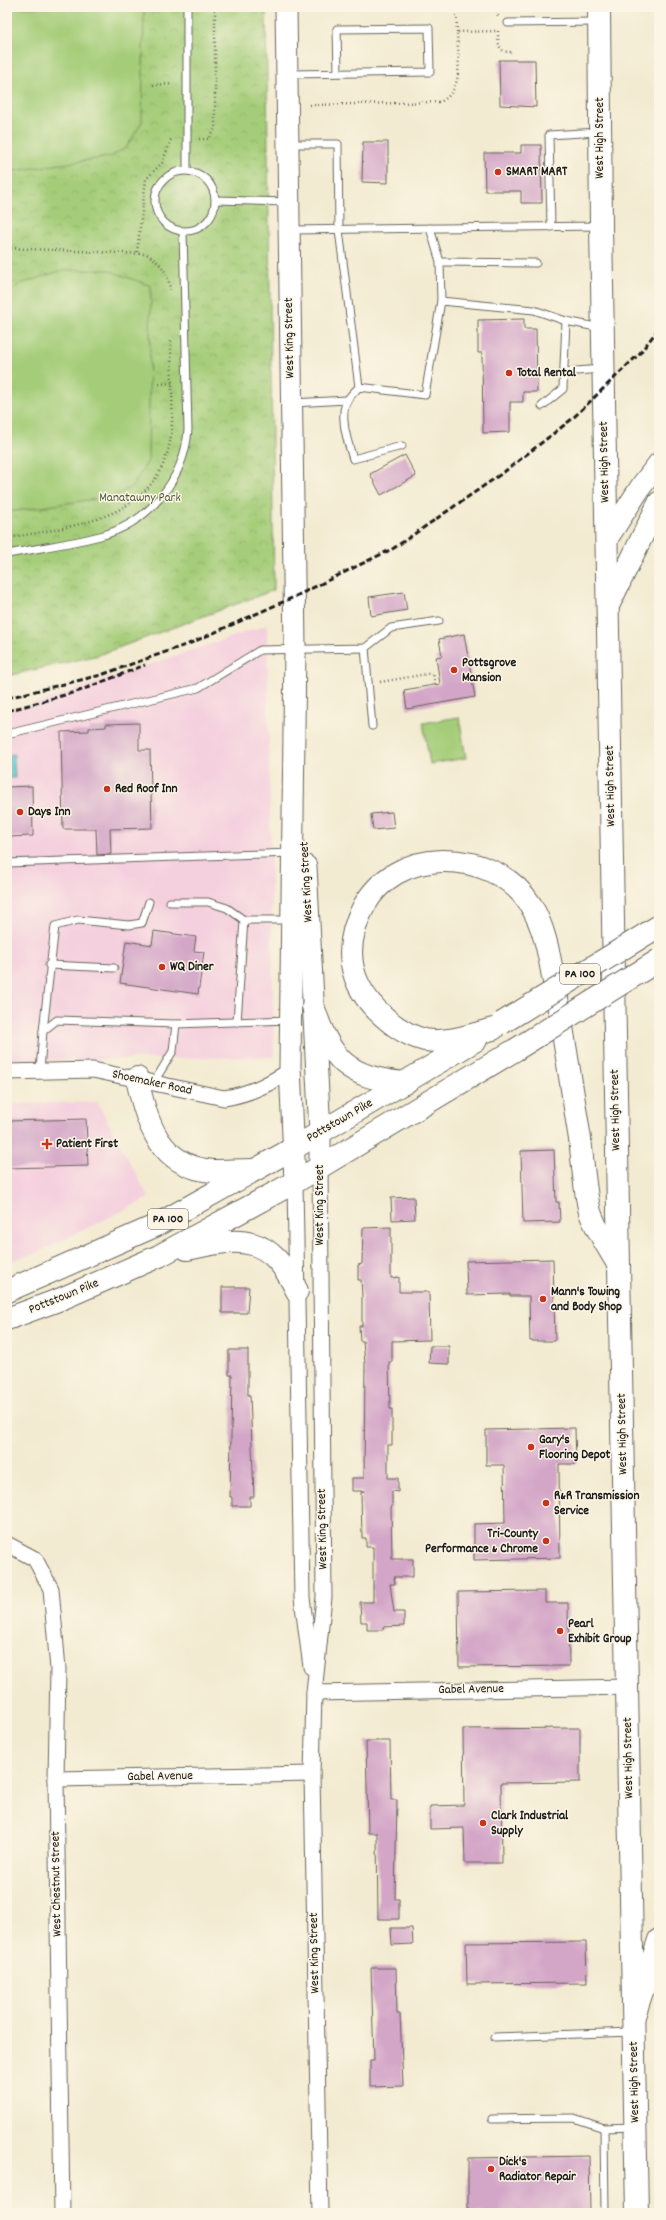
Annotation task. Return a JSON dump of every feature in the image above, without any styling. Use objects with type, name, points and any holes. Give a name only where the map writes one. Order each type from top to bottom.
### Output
[{"type":"main road","name":"West King Street","points":[[286,7],[295,648],[291,1020],[291,1070],[295,1182]]},
{"type":"main road","name":"West High Street","points":[[599,15],[601,226],[637,2213]]},
{"type":"main road","points":[[607,539],[642,485],[659,463]]},
{"type":"main road","points":[[608,607],[659,502]]},
{"type":"main road","name":"West King Street","points":[[295,670],[314,1006],[320,1132],[320,1167]]},
{"type":"main road","points":[[498,1026],[445,1041],[426,1040],[412,1036],[395,1027],[368,1001],[352,971],[350,955],[352,940],[364,906],[372,892],[384,880],[416,864],[433,861],[466,862],[494,872],[528,901],[537,916],[547,943],[568,1056],[590,1213],[619,1266]]},
{"type":"main road","name":"Pottstown Pike","points":[[7,1291],[155,1226],[294,1148],[405,1083],[659,926]]},
{"type":"main road","name":"Pottstown Pike","points":[[7,1319],[61,1299],[159,1256],[295,1182],[515,1050],[659,960]]},
{"type":"main road","points":[[314,1006],[326,1040],[345,1064],[372,1078],[405,1083]]},
{"type":"main road","points":[[146,1080],[150,1127],[162,1145],[174,1157],[202,1169],[255,1170]]},
{"type":"main road","points":[[159,1256],[218,1242],[248,1241],[265,1250],[277,1260],[290,1277],[296,1291]]},
{"type":"main road","points":[[634,2024],[659,1940]]},
{"type":"street","name":"Shoemaker Road","points":[[7,1072],[93,1070],[146,1080],[224,1098],[245,1095],[274,1081],[291,1070]]},
{"type":"street","name":"West King Street","points":[[320,1167],[324,1597],[314,1693],[312,1774],[320,2213]]},
{"type":"street","name":"West King Street","points":[[295,1182],[302,1598],[314,1693]]},
{"type":"street","name":"West Chestnut Street","points":[[7,1544],[35,1559],[51,1589],[58,1669],[56,1779],[62,2213]]},
{"type":"street","name":"Gabel Avenue","points":[[314,1693],[628,1687]]},
{"type":"street","name":"Gabel Avenue","points":[[56,1779],[312,1774]]},
{"type":"lane","points":[[187,7],[187,170]]},
{"type":"lane","points":[[508,22],[599,15]]},
{"type":"lane","points":[[287,74],[430,72],[429,28],[338,29],[338,73]]},
{"type":"lane","points":[[551,227],[549,134],[600,132]]},
{"type":"lane","points":[[287,144],[338,144],[339,230],[359,387],[347,400],[344,432],[353,458],[402,446]]},
{"type":"lane","points":[[187,170],[208,181],[214,190],[216,200],[215,212],[202,226],[193,231],[183,232],[173,230],[164,224],[157,214],[154,203],[155,192],[162,183],[170,176],[187,170]]},
{"type":"lane","points":[[216,200],[288,202]]},
{"type":"lane","points":[[288,230],[601,226]]},
{"type":"lane","points":[[359,387],[425,395],[441,301],[440,262],[430,228]]},
{"type":"lane","points":[[7,554],[93,538],[118,529],[158,502],[175,476],[187,445],[188,430],[183,232]]},
{"type":"lane","points":[[440,262],[536,263]]},
{"type":"lane","points":[[441,301],[534,310],[566,321],[603,329]]},
{"type":"lane","points":[[542,406],[563,389],[565,372],[566,321]]},
{"type":"lane","points":[[565,372],[604,368]]},
{"type":"lane","points":[[291,403],[347,400]]},
{"type":"lane","points":[[7,734],[198,688],[260,650],[295,648],[365,648],[392,628],[439,621]]},
{"type":"lane","points":[[365,648],[372,726]]},
{"type":"lane","points":[[7,864],[293,853]]},
{"type":"lane","points":[[40,1072],[49,965],[55,926],[78,920],[129,925],[142,924],[149,902]]},
{"type":"lane","points":[[170,902],[208,902],[226,908],[244,920],[292,920]]},
{"type":"lane","points":[[237,1022],[244,920]]},
{"type":"lane","points":[[49,965],[114,968]]},
{"type":"lane","points":[[43,1031],[57,1020],[176,1024],[291,1020]]},
{"type":"lane","points":[[146,1080],[173,1051],[176,1024]]},
{"type":"lane","points":[[495,2037],[634,2024]]},
{"type":"lane","points":[[492,2119],[574,2118],[604,2128],[636,2127]]},
{"type":"lane","points":[[604,2128],[605,2213]]},
{"type":"path","points":[[137,252],[146,179],[162,163],[168,144],[171,140],[209,139],[215,129],[215,7]]},
{"type":"path","points":[[456,7],[457,32]]},
{"type":"path","points":[[153,85],[173,84]]},
{"type":"path","points":[[7,248],[137,252],[153,258],[163,268],[169,280],[170,293]]},
{"type":"path","points":[[7,538],[69,527],[101,518],[126,506],[144,491],[158,474],[169,446],[171,435],[172,338]]},
{"type":"path","points":[[159,384],[178,383]]},
{"type":"path","points":[[368,684],[433,672],[435,684]]},
{"type":"shaded area","points":[[267,625],[274,1057],[7,1061],[7,710],[24,707]]},
{"type":"shaded area","points":[[97,1102],[149,1198],[36,1253],[7,1262],[7,1104]]},
{"type":"green space","name":"Manatawny Park","points":[[7,7],[266,7],[274,590],[99,655],[7,676]]},
{"type":"green space","points":[[7,7],[144,7],[142,122],[126,148],[109,157],[7,172]]},
{"type":"green space","points":[[63,270],[108,270],[151,286],[148,461],[132,487],[114,496],[9,512],[7,510],[7,294],[20,284]]},
{"type":"green space","points":[[459,717],[466,758],[430,764],[423,723]]},
{"type":"water","points":[[14,754],[15,778],[7,778],[7,755]]},
{"type":"building","points":[[499,60],[535,60],[536,107],[500,105]]},
{"type":"building","points":[[363,142],[388,142],[388,183],[362,182]]},
{"type":"building","points":[[521,145],[541,145],[542,203],[521,203],[521,191],[485,191],[484,153],[521,153]]},
{"type":"building","name":"Total Rental","points":[[524,319],[524,329],[536,329],[537,392],[523,392],[523,402],[510,402],[510,432],[483,433],[482,353],[478,353],[478,320]]},
{"type":"building","points":[[405,455],[416,476],[381,495],[370,474]]},
{"type":"building","points":[[404,592],[407,610],[371,616],[369,597]]},
{"type":"building","name":"Pottsgrove Mansion","points":[[464,634],[475,697],[407,709],[404,690],[440,684],[436,657],[442,656],[439,639]]},
{"type":"building","name":"Red Roof Inn","points":[[139,723],[139,750],[150,750],[152,828],[110,829],[111,854],[97,855],[96,829],[63,829],[61,732],[89,731],[89,728],[106,727],[106,724]]},
{"type":"building","name":"Days Inn","points":[[32,786],[33,836],[7,837],[7,787]]},
{"type":"building","points":[[392,812],[394,828],[373,830],[371,814]]},
{"type":"building","name":"WQ Diner","points":[[154,931],[196,937],[194,951],[204,952],[198,994],[120,983],[126,941],[152,945]]},
{"type":"building","name":"Patient First","points":[[86,1119],[88,1166],[7,1168],[7,1121]]},
{"type":"building","points":[[554,1150],[556,1202],[559,1202],[560,1222],[523,1223],[521,1151]]},
{"type":"building","points":[[414,1197],[415,1219],[392,1220],[391,1198]]},
{"type":"building","points":[[391,1227],[391,1278],[399,1277],[399,1292],[429,1292],[430,1340],[392,1341],[392,1362],[389,1362],[390,1409],[392,1409],[392,1445],[388,1445],[388,1478],[398,1478],[398,1492],[392,1491],[392,1559],[413,1559],[413,1577],[394,1577],[395,1584],[390,1584],[394,1612],[404,1612],[404,1626],[383,1627],[383,1630],[367,1630],[367,1622],[361,1622],[360,1602],[373,1602],[373,1547],[366,1547],[366,1538],[362,1538],[361,1492],[364,1491],[352,1491],[352,1478],[364,1478],[365,1363],[363,1341],[360,1341],[359,1326],[362,1326],[362,1295],[361,1280],[358,1280],[358,1265],[362,1264],[363,1228]]},
{"type":"building","points":[[553,1259],[555,1341],[530,1341],[529,1296],[510,1296],[510,1294],[467,1295],[466,1261]]},
{"type":"building","points":[[222,1287],[249,1287],[247,1313],[222,1313]]},
{"type":"building","points":[[430,1346],[449,1346],[449,1364],[429,1363]]},
{"type":"building","points":[[229,1350],[248,1350],[248,1395],[250,1395],[254,1497],[250,1497],[250,1506],[232,1506],[232,1497],[230,1497],[232,1375],[229,1375]]},
{"type":"building","points":[[575,1428],[576,1464],[559,1464],[560,1558],[474,1560],[474,1524],[505,1523],[504,1465],[486,1465],[486,1430]]},
{"type":"building","points":[[545,1591],[545,1603],[568,1603],[569,1666],[459,1667],[458,1592]]},
{"type":"building","name":"Clark Industrial Supply","points":[[580,1728],[580,1782],[501,1783],[502,1863],[465,1863],[464,1828],[430,1829],[430,1806],[464,1805],[463,1729]]},
{"type":"building","points":[[366,1741],[390,1741],[391,1800],[397,1800],[395,1899],[399,1899],[399,1919],[378,1919],[377,1833],[368,1833]]},
{"type":"building","points":[[391,1928],[412,1928],[413,1944],[392,1945]]},
{"type":"building","points":[[586,1942],[587,1983],[467,1984],[466,1943]]},
{"type":"building","points":[[371,1968],[396,1968],[397,2014],[400,2014],[403,2086],[370,2087],[370,2060],[374,2060]]},
{"type":"building","points":[[589,2156],[590,2213],[468,2213],[468,2158]]},
{"type":"railway","points":[[7,698],[101,675],[191,643],[294,597],[394,548],[504,472],[572,419],[640,353],[659,328]]},
{"type":"railway","points":[[7,711],[79,691],[145,665]]},
{"type":"place","name":"SMART MART","points":[[498,172]]},
{"type":"place","name":"Total Rental","points":[[509,373]]},
{"type":"place","name":"Pottsgrove Mansion","points":[[454,670]]},
{"type":"place","name":"Red Roof Inn","points":[[107,789]]},
{"type":"place","name":"Days Inn","points":[[20,812]]},
{"type":"place","name":"WQ Diner","points":[[162,967]]},
{"type":"place","name":"Patient First","points":[[47,1144]]},
{"type":"place","name":"Mann's Towing and Body Shop","points":[[543,1299]]},
{"type":"place","name":"Gary's Flooring Depot","points":[[531,1447]]},
{"type":"place","name":"R&R Transmission Service","points":[[546,1503]]},
{"type":"place","name":"Tri-County Performance & Chrome","points":[[546,1541]]},
{"type":"place","name":"Pearl Exhibit Group","points":[[560,1631]]},
{"type":"place","name":"Clark Industrial Supply","points":[[483,1823]]},
{"type":"place","name":"Dick's Radiator Repair","points":[[491,2169]]}]
